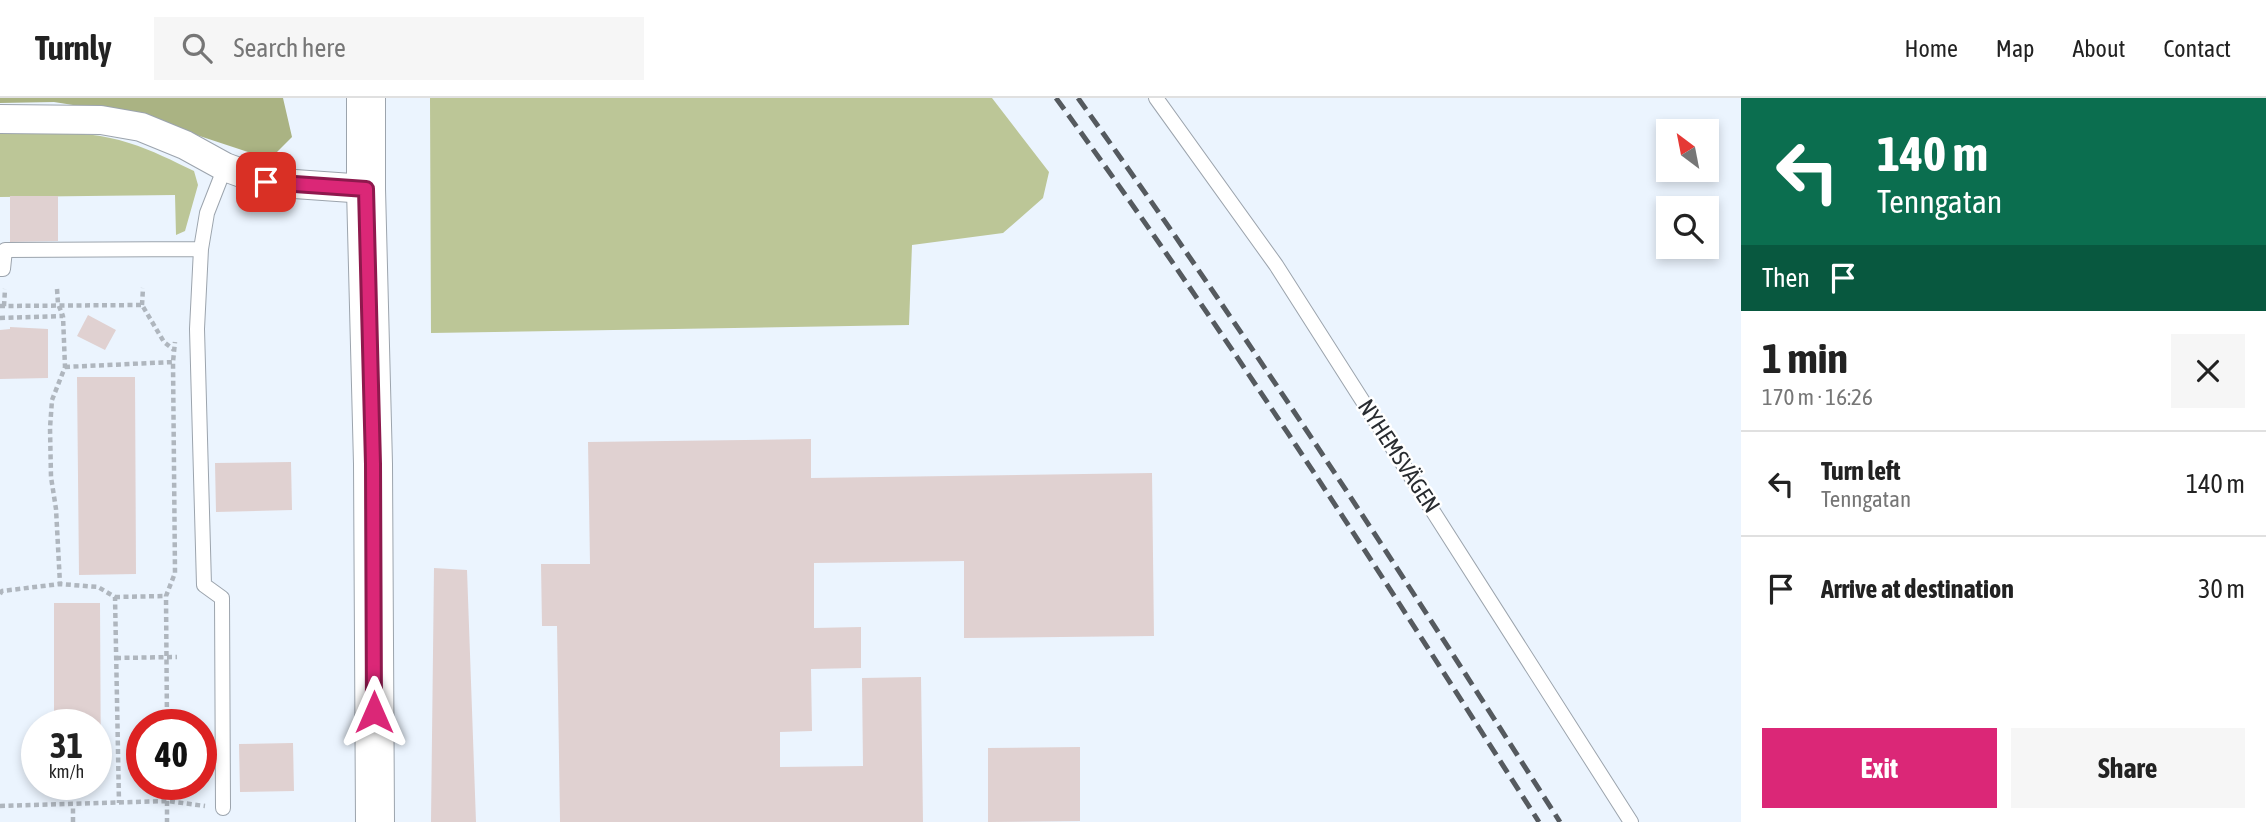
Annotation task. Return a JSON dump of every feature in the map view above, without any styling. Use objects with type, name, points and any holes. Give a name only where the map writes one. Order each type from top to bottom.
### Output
[{"type":"street","points":[[366,98],[373,464],[375,822]]},
{"type":"street","points":[[0,119],[101,120],[141,127],[185,145],[225,167],[266,182],[366,189]]},
{"type":"lane","name":"NYHEMSVÄGEN","points":[[1156,98],[1276,265],[1631,822]]},
{"type":"lane","points":[[223,808],[222,598],[204,585],[197,329],[201,249],[207,213],[225,167]]},
{"type":"lane","points":[[0,269],[3,269],[5,250],[201,249]]},
{"type":"path","points":[[143,288],[142,304],[164,342],[175,351]]},
{"type":"path","points":[[5,289],[2,306],[142,304]]},
{"type":"path","points":[[57,289],[58,304],[63,316],[65,367],[52,400],[50,428],[51,477],[56,509],[60,584]]},
{"type":"path","points":[[0,318],[63,316]]},
{"type":"path","points":[[167,709],[166,596],[175,573],[175,339]]},
{"type":"path","points":[[65,367],[173,362]]},
{"type":"path","points":[[0,594],[2,591],[60,584],[98,587],[115,597],[166,596]]},
{"type":"path","points":[[115,597],[119,803]]},
{"type":"path","points":[[116,658],[177,657]]},
{"type":"path","points":[[167,802],[167,822]]},
{"type":"path","points":[[0,806],[167,802],[223,808]]},
{"type":"path","points":[[73,805],[73,822]]},
{"type":"green space","points":[[0,98],[283,98],[292,137],[276,153],[248,152],[136,115],[54,102],[0,103]]},
{"type":"green space","points":[[430,98],[992,98],[1049,172],[1043,198],[1003,233],[912,245],[909,325],[431,333]]},
{"type":"green space","points":[[0,133],[98,136],[146,149],[194,171],[198,185],[185,231],[176,235],[175,195],[0,197]]},
{"type":"building","points":[[10,196],[58,196],[58,241],[10,242]]},
{"type":"building","points":[[88,315],[116,330],[105,350],[77,336]]},
{"type":"building","points":[[10,327],[48,329],[48,378],[0,379],[0,330]]},
{"type":"building","points":[[77,377],[135,377],[136,574],[79,575]]},
{"type":"building","points":[[811,439],[811,478],[1152,473],[1154,636],[964,638],[964,561],[814,563],[814,628],[861,627],[861,668],[811,669],[812,731],[780,732],[780,767],[863,766],[862,678],[921,677],[923,822],[560,822],[557,626],[542,626],[541,564],[590,564],[588,442]]},
{"type":"building","points":[[291,462],[292,510],[216,512],[215,463]]},
{"type":"building","points":[[434,568],[467,570],[476,822],[431,822]]},
{"type":"building","points":[[54,603],[100,603],[101,709],[54,709]]},
{"type":"building","points":[[293,743],[294,791],[240,792],[239,744]]},
{"type":"building","points":[[1080,747],[1080,821],[988,822],[988,748]]},
{"type":"railway","points":[[1056,98],[1243,366],[1363,547],[1539,822]]},
{"type":"railway","points":[[1078,98],[1203,276],[1324,457],[1560,822]]},
{"type":"route","points":[[266,182],[366,189],[373,464],[374,712]]}]
